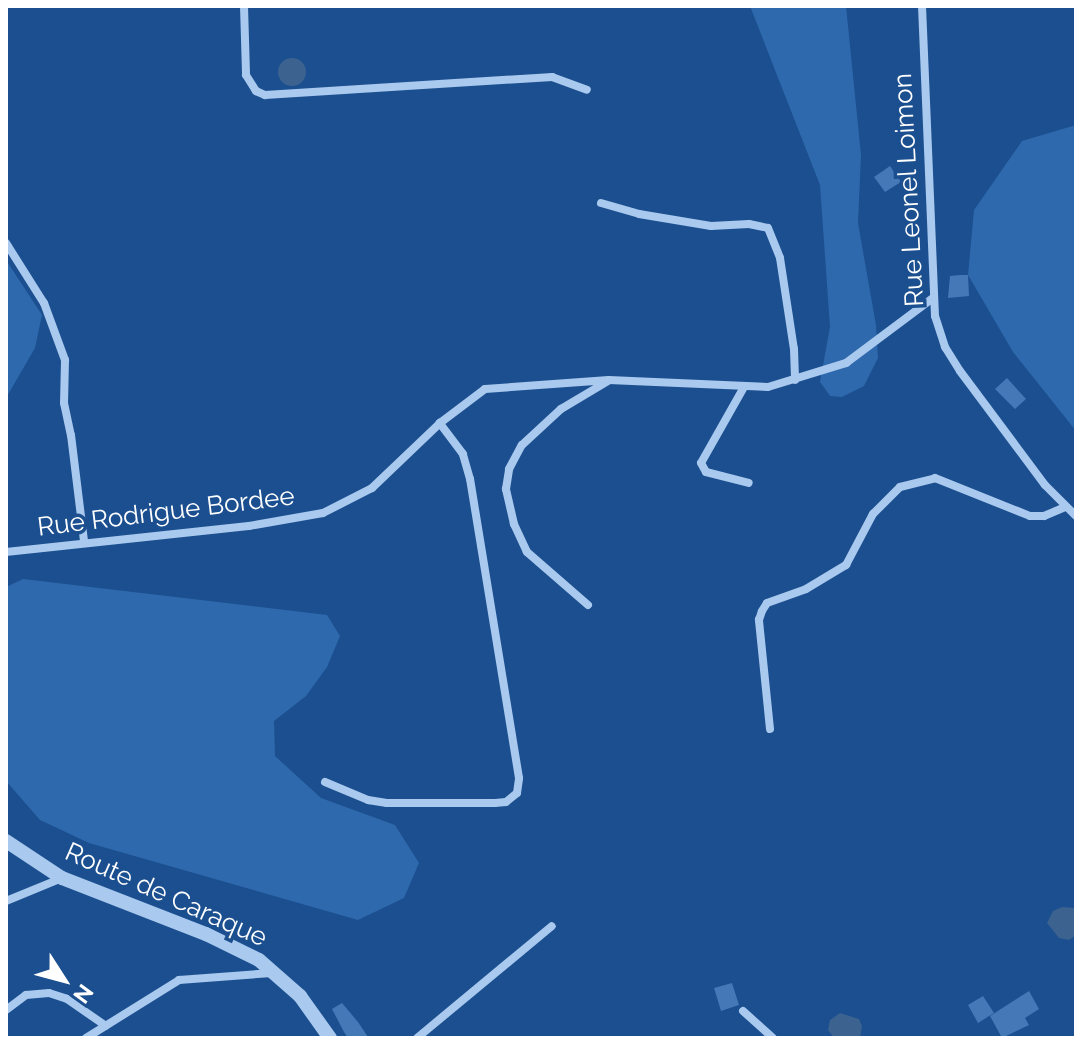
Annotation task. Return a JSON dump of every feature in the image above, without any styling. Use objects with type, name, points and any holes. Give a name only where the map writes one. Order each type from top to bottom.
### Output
[{"type":"street","points":[[244,6],[246,75],[250,85],[265,95],[552,77],[587,90]]},
{"type":"street","name":"Rue Leonel Loimon","points":[[922,6],[933,298],[945,347],[1045,485],[1076,516]]},
{"type":"street","points":[[601,203],[639,214],[711,226],[749,224],[768,228],[780,258],[794,349],[795,380]]},
{"type":"street","points":[[6,243],[44,303],[65,360],[64,403],[84,541]]},
{"type":"street","name":"Rue Rodrigue Bordee","points":[[6,552],[84,541],[249,526],[323,513],[372,488],[440,423],[485,389],[609,380],[768,387],[856,357],[933,298]]},
{"type":"street","points":[[588,605],[527,552],[514,524],[506,489],[509,469],[522,445],[561,409],[609,380]]},
{"type":"street","points":[[744,387],[701,463],[706,472],[749,483]]},
{"type":"street","points":[[325,782],[368,800],[387,803],[495,803],[506,802],[517,793],[519,778],[470,479],[463,454],[440,423]]},
{"type":"street","points":[[770,729],[759,620],[762,611],[767,603],[806,589],[846,565],[873,514],[900,487],[935,478],[1030,516],[1044,516],[1065,507]]},
{"type":"street","name":"Route de Caraque","points":[[6,841],[62,878],[206,934],[277,973],[318,1016],[330,1038]]},
{"type":"street","points":[[6,901],[62,878]]},
{"type":"street","points":[[417,1038],[552,926]]},
{"type":"street","points":[[86,1038],[179,980],[277,973]]},
{"type":"street","points":[[6,1010],[26,995],[49,993],[67,999],[106,1026]]},
{"type":"street","points":[[743,1011],[773,1038]]},
{"type":"shaded area","points":[[750,6],[846,6],[861,155],[858,223],[876,325],[878,358],[864,386],[842,397],[830,396],[820,382],[830,327],[820,185]]},
{"type":"shaded area","points":[[292,58],[302,62],[306,72],[302,82],[292,86],[282,82],[278,72],[282,62]]},
{"type":"shaded area","points":[[1076,125],[1076,431],[1013,352],[968,275],[974,210],[1022,141]]},
{"type":"shaded area","points":[[6,260],[42,315],[35,348],[6,398]]},
{"type":"shaded area","points":[[23,579],[327,615],[340,636],[327,667],[306,696],[274,721],[275,756],[321,798],[395,825],[419,863],[404,898],[358,920],[89,843],[40,820],[6,781],[6,587]]},
{"type":"shaded area","points":[[1062,907],[1076,908],[1076,935],[1069,940],[1059,938],[1047,923],[1053,911]]},
{"type":"shaded area","points":[[840,1013],[859,1019],[862,1026],[860,1038],[834,1038],[828,1030],[830,1020]]},
{"type":"building","points":[[890,166],[901,182],[885,192],[874,177]]},
{"type":"building","points":[[968,275],[969,296],[948,298],[950,276]]},
{"type":"building","points":[[1007,378],[1026,399],[1015,409],[995,389]]},
{"type":"building","points":[[732,983],[739,1005],[721,1011],[714,988]]},
{"type":"building","points":[[1029,991],[1039,1009],[1025,1018],[1029,1025],[1002,1038],[990,1016]]},
{"type":"building","points":[[983,996],[994,1013],[978,1023],[968,1005]]},
{"type":"building","points":[[342,1003],[368,1037],[348,1038],[332,1009]]}]
